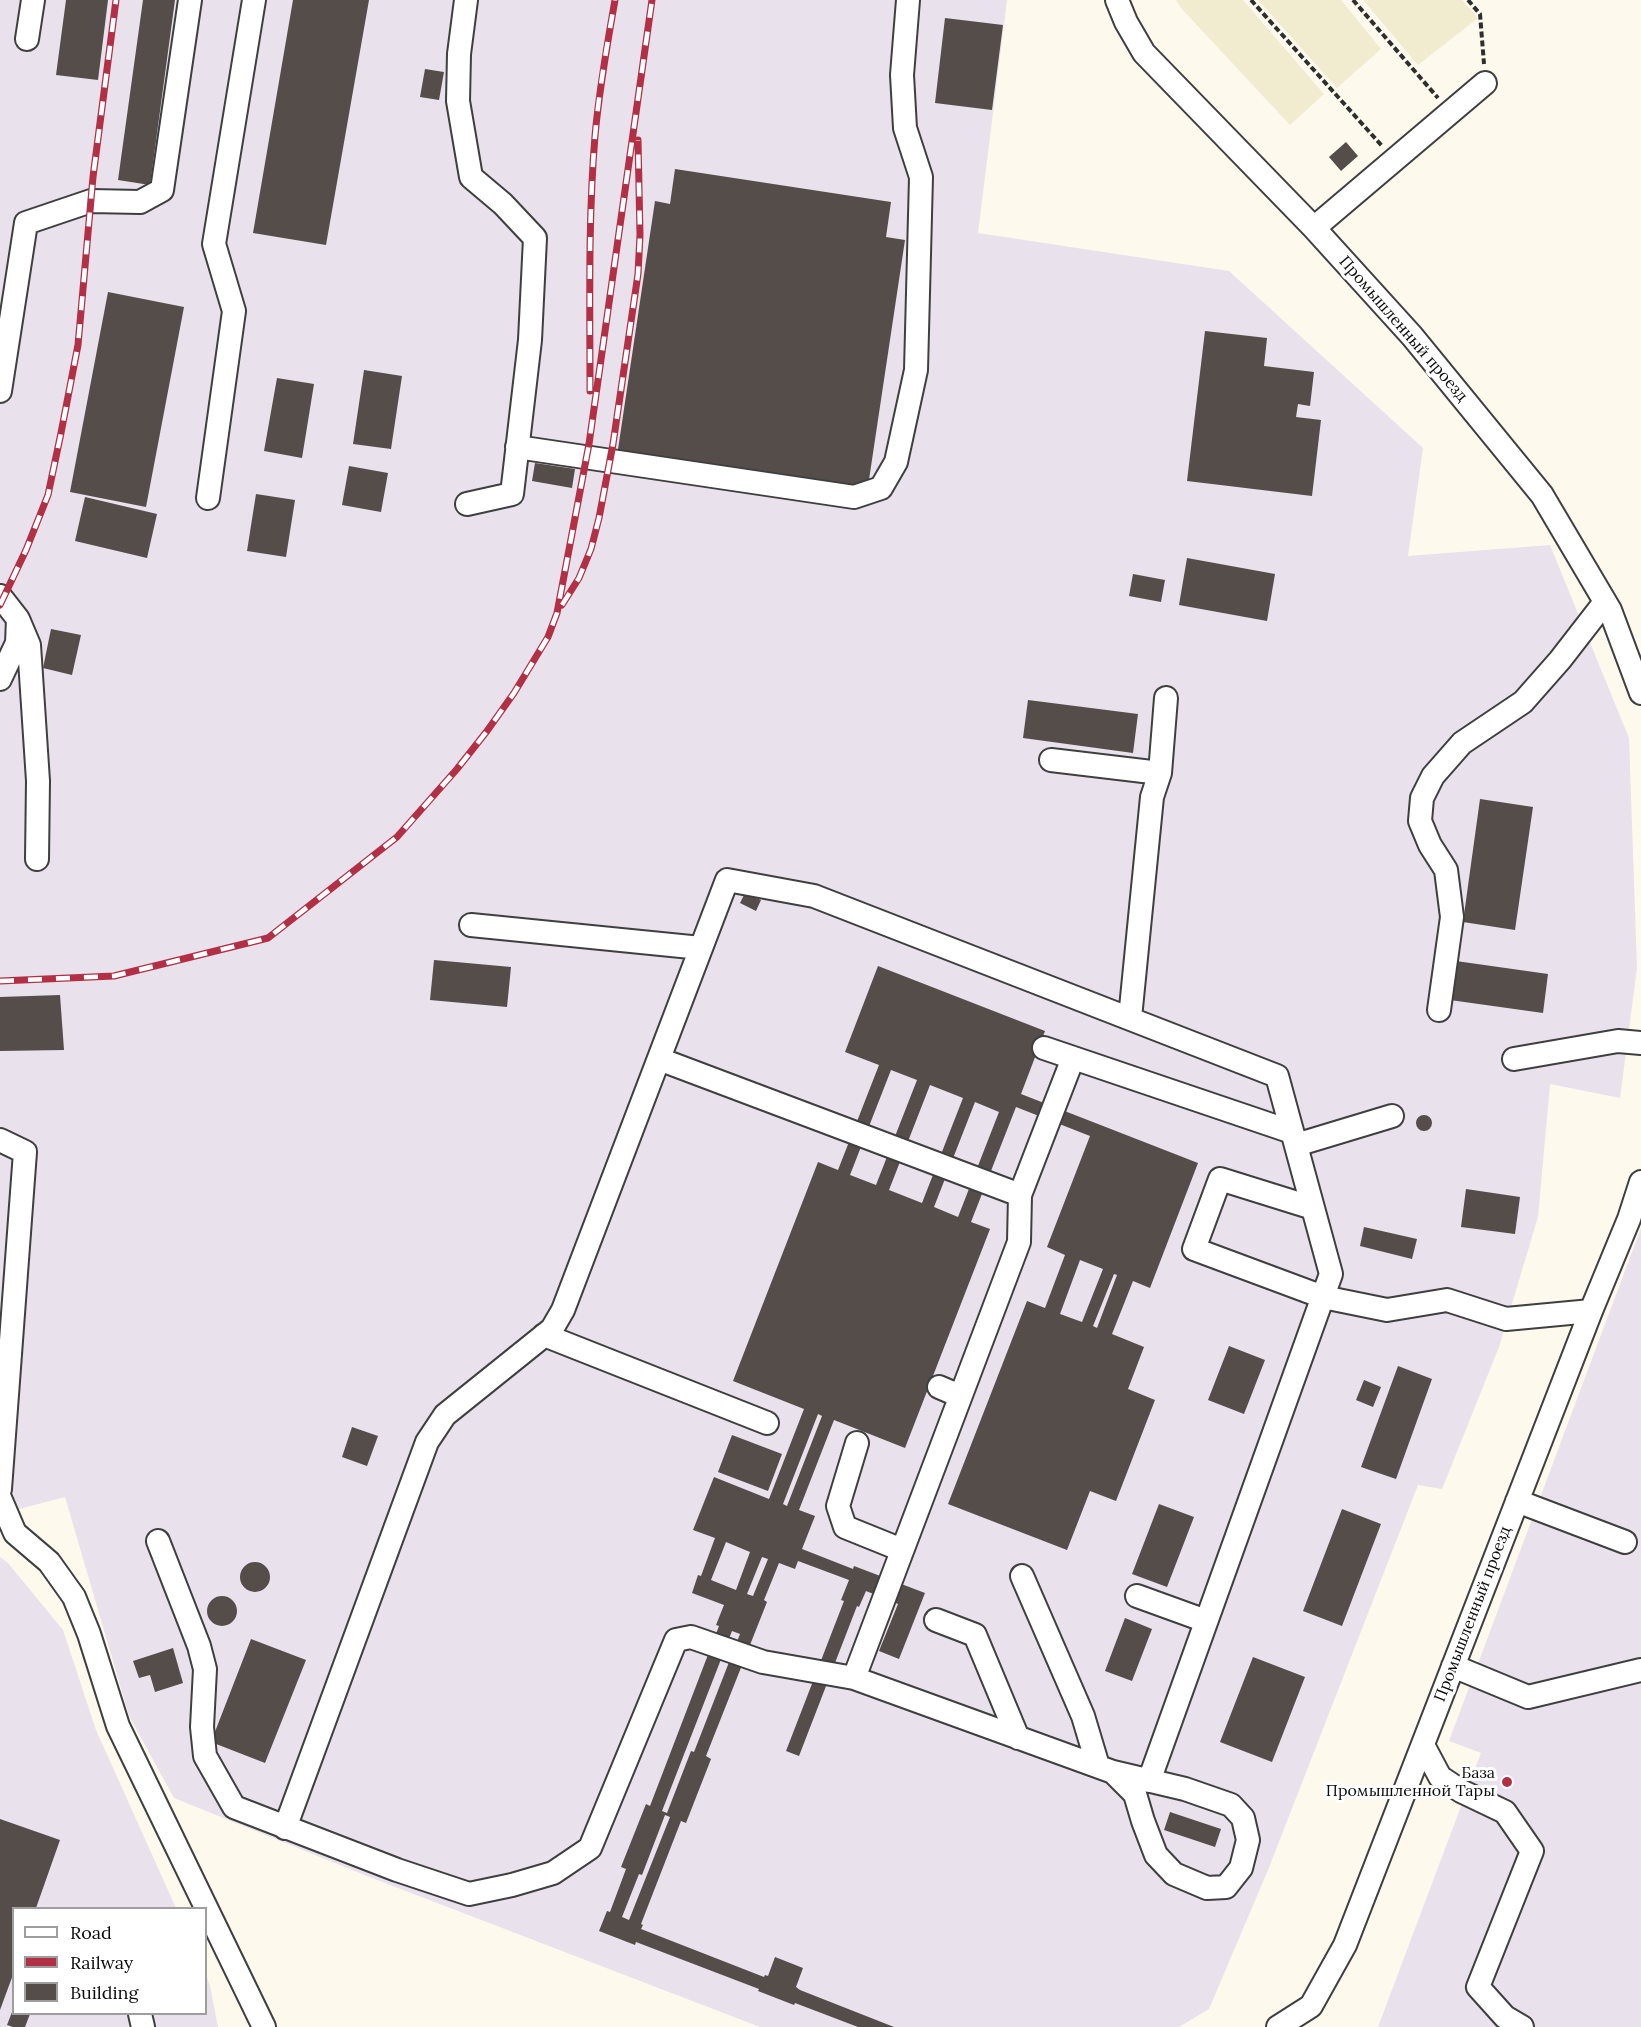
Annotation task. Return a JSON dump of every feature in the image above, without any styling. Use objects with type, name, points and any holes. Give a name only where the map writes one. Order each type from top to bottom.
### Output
[{"type":"street","points":[[27,39],[33,0]]},
{"type":"street","points":[[0,390],[5,320],[26,223],[91,201],[140,202],[162,190],[190,0]]},
{"type":"street","points":[[208,498],[234,311],[214,244],[254,0]]},
{"type":"street","points":[[466,0],[459,54],[458,101],[471,177],[503,204],[535,238],[530,340],[512,494],[467,504]]},
{"type":"street","points":[[517,447],[854,497],[881,488],[896,462],[916,370],[921,177],[905,128],[902,75],[908,0]]},
{"type":"street","name":"Промышленный проезд","points":[[1117,0],[1126,22],[1144,53],[1314,228],[1412,336],[1542,495],[1605,602],[1641,693]]},
{"type":"street","points":[[1314,228],[1485,83]]},
{"type":"street","points":[[0,596],[18,619],[28,645],[38,781],[37,859]]},
{"type":"street","points":[[1439,1010],[1452,917],[1446,870],[1430,845],[1420,821],[1422,798],[1434,776],[1462,743],[1523,702],[1560,660],[1605,602]]},
{"type":"street","points":[[0,679],[17,643],[18,619]]},
{"type":"street","points":[[1130,1018],[1152,797],[1160,773],[1166,698]]},
{"type":"street","points":[[1051,760],[1160,773]]},
{"type":"street","points":[[285,1828],[427,1442],[445,1415],[552,1329],[563,1310],[727,880],[814,896],[1277,1076],[1331,1274],[1149,1781]]},
{"type":"street","points":[[471,925],[701,948]]},
{"type":"street","points":[[1514,1059],[1618,1041],[1641,1043]]},
{"type":"street","points":[[1044,1048],[1294,1139],[1392,1116]]},
{"type":"street","points":[[854,1678],[1019,1242],[1020,1195],[1073,1058]]},
{"type":"street","points":[[658,1059],[1020,1195]]},
{"type":"street","points":[[0,1140],[25,1152],[0,1490]]},
{"type":"street","points":[[1313,1208],[1220,1179],[1194,1249],[1323,1297],[1387,1310],[1447,1300],[1506,1319],[1591,1311]]},
{"type":"street","name":"Промышленный проезд","points":[[1278,2027],[1311,2006],[1345,1945],[1629,1218],[1641,1182]]},
{"type":"street","points":[[544,1335],[767,1423]]},
{"type":"street","points":[[939,1386],[960,1396]]},
{"type":"street","points":[[857,1443],[838,1506],[845,1527],[902,1550]]},
{"type":"street","points":[[0,1498],[15,1533],[49,1562],[74,1598],[89,1634],[118,1726],[206,1907]]},
{"type":"street","points":[[1517,1501],[1625,1542]]},
{"type":"street","points":[[158,1541],[199,1646],[205,1669],[202,1727],[205,1756],[234,1807],[397,1870],[469,1894],[553,1873],[590,1848],[676,1640],[691,1637],[763,1662],[854,1678],[1105,1769],[1211,1797],[1231,1805],[1243,1818],[1248,1840],[1241,1868],[1226,1887],[1207,1888],[1174,1875],[1156,1855],[1136,1794],[1105,1769],[1022,1576]]},
{"type":"street","points":[[1137,1596],[1206,1621]]},
{"type":"street","points":[[936,1620],[975,1635],[1018,1738]]},
{"type":"street","points":[[1453,1666],[1528,1697],[1641,1670]]},
{"type":"street","points":[[1423,1745],[1440,1777],[1461,1791],[1505,1812],[1532,1851],[1478,1986],[1506,2017],[1522,2027]]},
{"type":"street","points":[[207,1909],[264,2027]]},
{"type":"path","points":[[1251,0],[1394,160]]},
{"type":"path","points":[[1353,0],[1450,112]]},
{"type":"path","points":[[1468,0],[1480,14],[1485,83]]},
{"type":"shaded area","points":[[0,0],[1007,0],[978,233],[1229,271],[1423,448],[1408,556],[1550,545],[1629,738],[1637,968],[1620,1098],[1550,1084],[1538,1217],[1499,1347],[1442,1489],[1418,1485],[1268,1870],[1209,2009],[1179,2027],[760,2027],[372,1878],[174,1798],[129,1716],[65,1497],[0,1514]]},
{"type":"shaded area","points":[[1176,0],[1243,0],[1324,94],[1290,125]]},
{"type":"shaded area","points":[[1258,0],[1341,0],[1381,49],[1337,88]]},
{"type":"shaded area","points":[[1363,0],[1462,0],[1478,18],[1418,65]]},
{"type":"shaded area","points":[[1641,1228],[1641,2027],[1378,2027],[1481,1753],[1449,1741]]},
{"type":"shaded area","points":[[0,1557],[8,1563],[63,1630],[96,1730],[176,1907],[12,1907],[12,2015],[207,2015],[207,1978],[218,2027],[0,2027]]},
{"type":"building","points":[[66,0],[108,0],[98,80],[56,75]]},
{"type":"building","points":[[143,0],[175,0],[150,185],[118,180]]},
{"type":"building","points":[[293,0],[369,0],[326,245],[253,233]]},
{"type":"building","points":[[945,18],[1003,25],[992,110],[935,103]]},
{"type":"building","points":[[425,69],[444,72],[439,100],[420,97]]},
{"type":"building","points":[[1346,142],[1358,156],[1341,171],[1329,157]]},
{"type":"building","points":[[675,169],[891,202],[886,237],[905,240],[867,493],[617,456],[655,201],[670,204]]},
{"type":"building","points":[[108,292],[184,307],[146,507],[70,492]]},
{"type":"building","points":[[1205,331],[1267,338],[1264,366],[1314,372],[1310,406],[1298,404],[1296,417],[1321,420],[1312,496],[1187,481]]},
{"type":"building","points":[[364,370],[402,376],[391,449],[353,444]]},
{"type":"building","points":[[277,378],[314,384],[302,458],[264,451]]},
{"type":"building","points":[[535,463],[575,469],[572,488],[532,481]]},
{"type":"building","points":[[349,466],[388,473],[381,512],[342,505]]},
{"type":"building","points":[[256,494],[295,500],[286,557],[247,551]]},
{"type":"building","points":[[85,497],[157,514],[147,558],[75,541]]},
{"type":"building","points":[[1187,558],[1275,574],[1267,621],[1179,605]]},
{"type":"building","points":[[1133,574],[1165,580],[1161,602],[1129,596]]},
{"type":"building","points":[[51,629],[81,635],[72,675],[43,668]]},
{"type":"building","points":[[1028,700],[1138,714],[1133,753],[1023,738]]},
{"type":"building","points":[[1480,799],[1533,807],[1515,930],[1463,922]]},
{"type":"building","points":[[745,893],[761,900],[756,911],[740,903]]},
{"type":"building","points":[[434,960],[511,967],[507,1007],[430,1000]]},
{"type":"building","points":[[1456,961],[1548,974],[1543,1013],[1450,1000]]},
{"type":"building","points":[[878,966],[1045,1031],[1021,1094],[1198,1163],[1150,1288],[1133,1281],[1112,1334],[1144,1347],[1128,1389],[1155,1400],[1116,1501],[1090,1491],[1067,1550],[948,1504],[1027,1301],[1045,1308],[1065,1255],[1047,1247],[1090,1136],[1016,1107],[971,1222],[990,1229],[905,1448],[834,1420],[799,1510],[815,1516],[802,1549],[925,1593],[899,1659],[879,1651],[898,1604],[866,1591],[859,1607],[857,1606],[799,1756],[786,1751],[844,1601],[841,1600],[849,1580],[798,1561],[795,1569],[779,1563],[764,1600],[767,1602],[706,1756],[711,1759],[686,1823],[681,1821],[641,1924],[643,1925],[641,1929],[764,1977],[768,1976],[775,1957],[803,1968],[796,1987],[800,1990],[894,2027],[858,2027],[795,2003],[794,2005],[758,1991],[759,1989],[636,1942],[635,1945],[599,1931],[607,1911],[610,1912],[626,1869],[621,1867],[646,1804],[650,1806],[719,1626],[716,1625],[724,1605],[692,1593],[715,1538],[693,1530],[714,1477],[769,1499],[804,1409],[733,1381],[818,1162],[838,1170],[879,1065],[845,1052]],"holes":[[[891,1070],[917,1080],[876,1185],[850,1175]],[[930,1085],[963,1098],[922,1203],[889,1190]],[[975,1102],[999,1112],[958,1217],[934,1207]],[[1080,1260],[1103,1269],[1082,1322],[1060,1314]],[[1114,1274],[1117,1275],[1097,1328],[1093,1326]],[[818,1414],[822,1416],[787,1506],[783,1504]],[[726,1542],[750,1552],[736,1590],[711,1580]],[[762,1557],[768,1559],[753,1596],[747,1594]],[[732,1631],[740,1634],[694,1752],[691,1751],[667,1813],[662,1811]],[[665,1815],[670,1817],[629,1920],[622,1917],[639,1874],[642,1875]]]},
{"type":"building","points":[[60,995],[64,1050],[0,1051],[0,997]]},
{"type":"building","points":[[1421,1115],[1427,1115],[1432,1123],[1430,1129],[1421,1131],[1416,1126],[1416,1120]]},
{"type":"building","points":[[1466,1189],[1520,1197],[1515,1234],[1461,1227]]},
{"type":"building","points":[[1364,1227],[1417,1239],[1412,1259],[1360,1246]]},
{"type":"building","points":[[1229,1346],[1265,1360],[1244,1414],[1208,1400]]},
{"type":"building","points":[[1398,1366],[1432,1379],[1396,1479],[1361,1467]]},
{"type":"building","points":[[1364,1380],[1381,1387],[1373,1407],[1356,1400]]},
{"type":"building","points":[[352,1427],[378,1436],[367,1466],[342,1457]]},
{"type":"building","points":[[732,1435],[782,1454],[768,1491],[718,1472]]},
{"type":"building","points":[[1159,1504],[1194,1517],[1167,1587],[1132,1574]]},
{"type":"building","points":[[1342,1509],[1381,1524],[1342,1626],[1303,1611]]},
{"type":"building","points":[[255,1562],[266,1566],[270,1577],[266,1588],[255,1592],[244,1588],[240,1577],[244,1566]]},
{"type":"building","points":[[222,1596],[233,1600],[237,1611],[233,1622],[222,1626],[211,1622],[207,1611],[211,1600]]},
{"type":"building","points":[[1125,1618],[1152,1629],[1132,1681],[1105,1671]]},
{"type":"building","points":[[251,1639],[306,1660],[265,1763],[211,1742]]},
{"type":"building","points":[[173,1648],[183,1683],[155,1692],[150,1675],[139,1678],[133,1661]]},
{"type":"building","points":[[1253,1657],[1305,1677],[1272,1762],[1220,1742]]},
{"type":"building","points":[[1170,1812],[1221,1829],[1215,1847],[1164,1830]]},
{"type":"building","points":[[0,1819],[60,1840],[36,1907],[12,1907],[12,1977],[0,2010]]},
{"type":"building","points":[[12,2012],[12,2015],[30,2015],[25,2027],[7,2025]]},
{"type":"railway","points":[[0,605],[26,550],[48,495],[78,345],[93,177],[116,0]]},
{"type":"railway","points":[[590,391],[591,199],[595,136],[615,0]]},
{"type":"railway","points":[[0,981],[114,976],[268,938],[397,837],[457,769],[514,693],[548,637],[557,613],[589,444],[652,0]]},
{"type":"railway","points":[[562,605],[579,578],[591,549],[613,444],[638,274],[640,235],[638,140]]},
{"type":"place","name":"База Промышленной Тары","points":[[1507,1782]]}]
